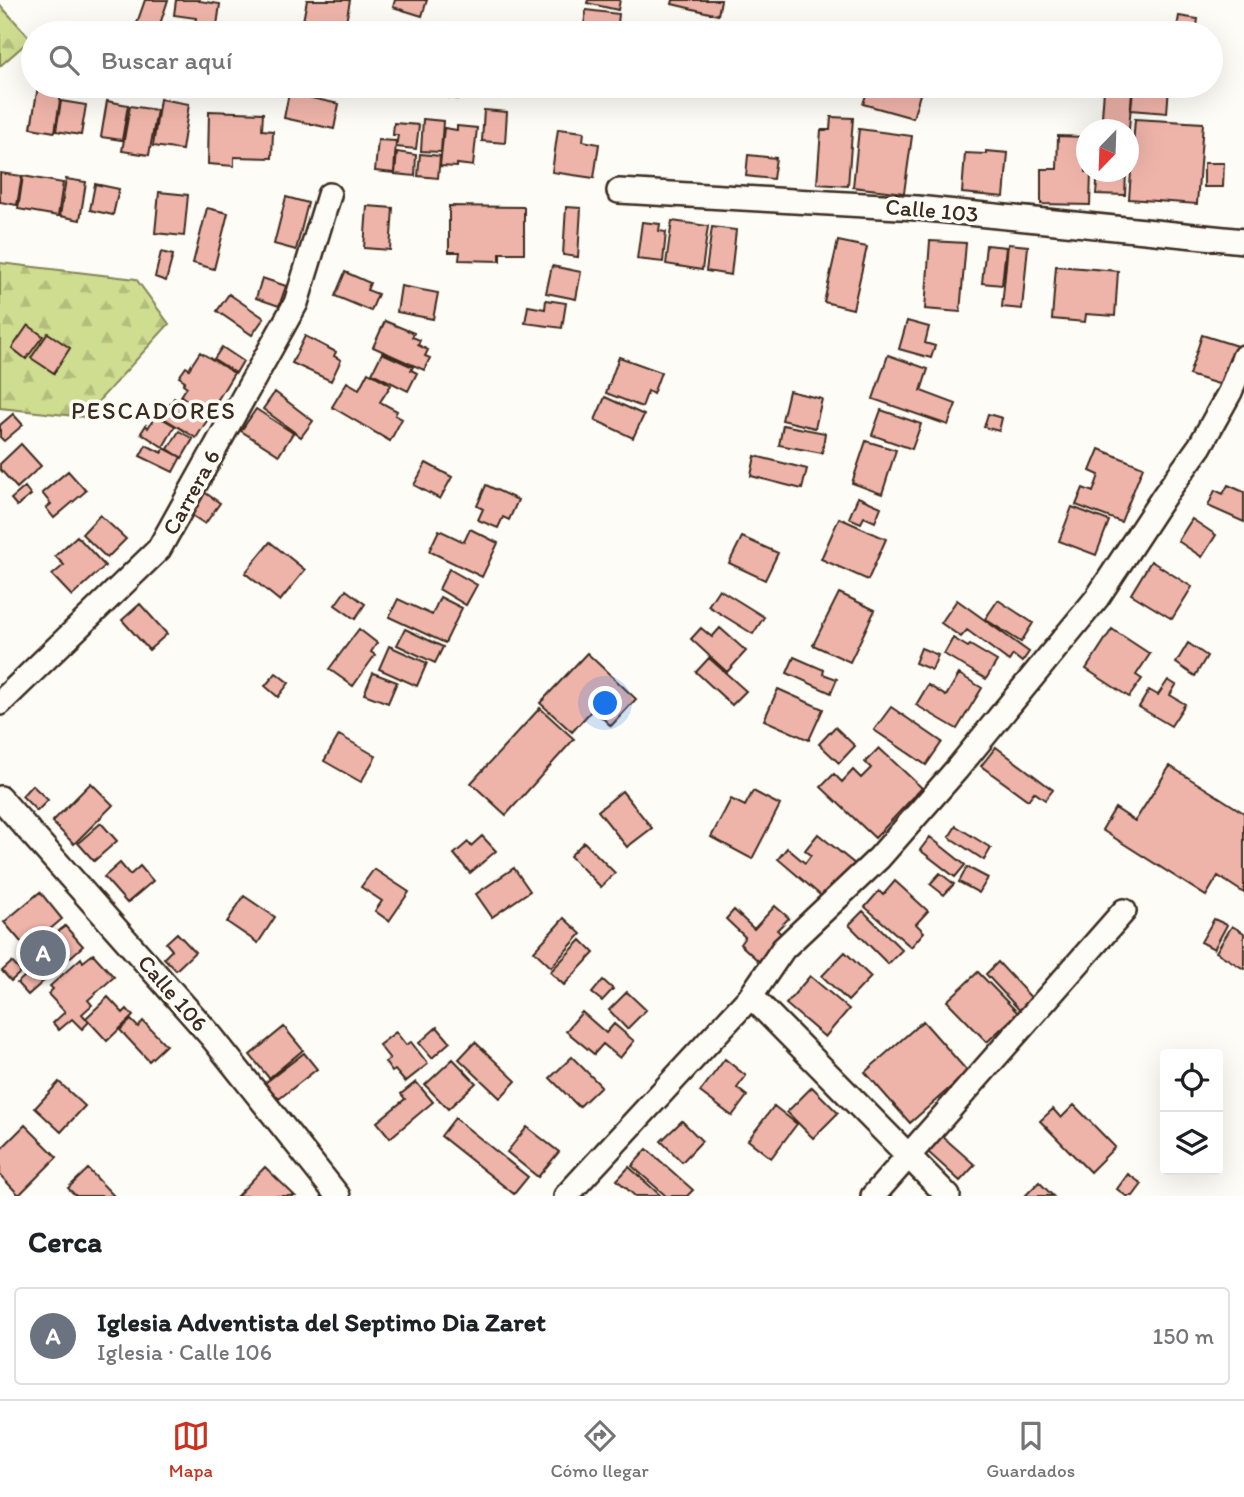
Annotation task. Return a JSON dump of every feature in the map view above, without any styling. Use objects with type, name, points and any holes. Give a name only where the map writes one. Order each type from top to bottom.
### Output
[{"type":"street","name":"Calle 103","points":[[619,191],[917,208],[1244,241]]},
{"type":"street","name":"Carrera 6","points":[[0,703],[159,549],[296,303],[329,195]]},
{"type":"street","points":[[566,1196],[751,996],[783,949],[879,858],[957,769],[1097,598],[1200,446],[1230,392],[1244,357]]},
{"type":"street","name":"Calle 106","points":[[0,798],[211,1035],[338,1196]]},
{"type":"street","points":[[873,1196],[1124,911]]},
{"type":"street","points":[[751,996],[948,1196]]},
{"type":"green space","points":[[0,5],[21,28],[21,48],[0,66]]},
{"type":"green space","points":[[0,263],[136,279],[169,324],[84,417],[0,408]]},
{"type":"building","points":[[145,0],[168,0],[161,21],[138,21]]},
{"type":"building","points":[[176,0],[220,4],[218,21],[195,21],[196,18],[174,15]]},
{"type":"building","points":[[307,0],[350,0],[346,21],[303,21]]},
{"type":"building","points":[[395,0],[427,0],[422,16],[393,7]]},
{"type":"building","points":[[588,0],[620,0],[618,10],[587,3]]},
{"type":"building","points":[[673,0],[721,0],[718,15],[672,4]]},
{"type":"building","points":[[586,10],[619,14],[618,21],[585,21]]},
{"type":"building","points":[[1179,16],[1198,19],[1198,21],[1178,21]]},
{"type":"building","points":[[36,98],[60,98],[55,132],[31,128]]},
{"type":"building","points":[[288,98],[312,98],[339,104],[334,129],[284,118]]},
{"type":"building","points":[[865,98],[919,98],[913,118],[863,104]]},
{"type":"building","points":[[1103,98],[1132,98],[1130,119],[1102,119]]},
{"type":"building","points":[[1132,98],[1168,98],[1167,113],[1131,110]]},
{"type":"building","points":[[160,99],[189,104],[182,150],[153,146]]},
{"type":"building","points":[[61,101],[86,105],[81,135],[56,131]]},
{"type":"building","points":[[107,101],[128,105],[122,140],[101,137]]},
{"type":"building","points":[[130,106],[157,110],[149,155],[122,151]]},
{"type":"building","points":[[484,110],[507,112],[505,143],[482,141]]},
{"type":"building","points":[[209,111],[263,113],[262,130],[273,131],[272,158],[234,157],[234,166],[208,164]]},
{"type":"building","points":[[831,117],[853,118],[848,186],[817,184],[821,130],[830,130]]},
{"type":"building","points":[[423,119],[443,121],[441,152],[421,151]]},
{"type":"building","points":[[1139,119],[1203,123],[1197,204],[1129,199],[1130,182],[1139,182]]},
{"type":"building","points":[[394,123],[419,125],[416,149],[396,147],[398,135],[393,135]]},
{"type":"building","points":[[457,126],[477,128],[473,166],[440,166],[444,128],[457,130]]},
{"type":"building","points":[[558,129],[584,132],[583,141],[599,144],[594,178],[552,172]]},
{"type":"building","points":[[859,129],[912,136],[904,193],[853,187]]},
{"type":"building","points":[[1058,136],[1076,137],[1076,182],[1091,182],[1090,205],[1041,204],[1041,169],[1057,169]]},
{"type":"building","points":[[378,140],[396,141],[394,173],[375,171]]},
{"type":"building","points":[[986,151],[1008,153],[1004,197],[962,193],[965,153],[986,154]]},
{"type":"building","points":[[397,152],[416,155],[415,176],[395,174]]},
{"type":"building","points":[[420,154],[440,156],[438,178],[418,176]]},
{"type":"building","points":[[748,155],[776,158],[773,179],[746,176]]},
{"type":"building","points":[[1204,163],[1224,163],[1223,187],[1204,187]]},
{"type":"building","points":[[0,173],[22,176],[17,205],[0,202]]},
{"type":"building","points":[[23,176],[63,183],[58,216],[18,209]]},
{"type":"building","points":[[66,179],[86,182],[80,220],[60,216]]},
{"type":"building","points":[[1097,182],[1126,182],[1125,195],[1096,194]]},
{"type":"building","points":[[95,184],[119,189],[113,215],[90,210]]},
{"type":"building","points":[[159,192],[188,195],[184,236],[155,233]]},
{"type":"building","points":[[286,197],[308,203],[296,250],[274,244]]},
{"type":"building","points":[[367,206],[393,208],[390,250],[364,248]]},
{"type":"building","points":[[449,206],[524,207],[524,253],[500,253],[500,261],[459,260],[460,252],[449,252]]},
{"type":"building","points":[[566,207],[581,208],[578,257],[563,255]]},
{"type":"building","points":[[207,208],[228,213],[214,269],[193,263]]},
{"type":"building","points":[[672,221],[708,226],[702,270],[666,264]]},
{"type":"building","points":[[642,222],[660,224],[659,231],[666,232],[663,262],[637,259]]},
{"type":"building","points":[[712,227],[736,230],[731,275],[706,271]]},
{"type":"building","points":[[838,241],[867,247],[853,309],[824,302]]},
{"type":"building","points":[[930,241],[966,243],[960,312],[925,309]]},
{"type":"building","points":[[1008,244],[1028,246],[1022,309],[1002,307]]},
{"type":"building","points":[[986,245],[1006,247],[1002,285],[982,283]]},
{"type":"building","points":[[161,252],[173,255],[166,281],[155,277]]},
{"type":"building","points":[[552,266],[581,272],[576,299],[546,293]]},
{"type":"building","points":[[1056,266],[1118,271],[1115,316],[1086,314],[1085,322],[1052,319]]},
{"type":"building","points":[[345,272],[370,283],[367,290],[378,294],[371,311],[335,296]]},
{"type":"building","points":[[262,278],[286,286],[279,306],[256,298]]},
{"type":"building","points":[[401,286],[438,293],[433,319],[397,312]]},
{"type":"building","points":[[229,294],[264,318],[252,335],[217,311]]},
{"type":"building","points":[[546,300],[566,303],[562,328],[525,323],[528,306],[545,309]]},
{"type":"building","points":[[385,321],[414,333],[412,337],[420,340],[418,345],[428,350],[425,356],[430,358],[424,370],[373,347]]},
{"type":"building","points":[[907,321],[929,327],[925,343],[935,346],[931,358],[899,349]]},
{"type":"building","points":[[28,325],[43,336],[26,359],[12,348]]},
{"type":"building","points":[[48,333],[70,348],[54,373],[31,358]]},
{"type":"building","points":[[1202,335],[1237,346],[1225,386],[1189,375]]},
{"type":"building","points":[[305,336],[336,352],[334,356],[341,360],[331,381],[292,363]]},
{"type":"building","points":[[222,347],[243,361],[236,373],[214,359]]},
{"type":"building","points":[[200,352],[234,373],[209,414],[181,396],[187,387],[183,384],[185,381],[179,377],[186,367],[189,369]]},
{"type":"building","points":[[382,353],[413,367],[411,370],[417,373],[408,391],[372,373]]},
{"type":"building","points":[[888,355],[928,369],[921,391],[956,404],[948,425],[873,399]]},
{"type":"building","points":[[619,357],[661,372],[653,394],[648,391],[642,407],[606,393]]},
{"type":"building","points":[[368,372],[391,385],[380,402],[397,411],[395,415],[402,419],[390,441],[332,407],[347,382],[359,389]]},
{"type":"building","points":[[789,391],[822,399],[815,428],[782,420]]},
{"type":"building","points":[[275,392],[313,421],[301,437],[263,409]]},
{"type":"building","points":[[605,397],[644,415],[633,438],[595,420]]},
{"type":"building","points":[[174,398],[208,419],[196,438],[162,417]]},
{"type":"building","points":[[256,409],[293,433],[279,455],[241,431]]},
{"type":"building","points":[[881,410],[921,424],[912,449],[872,435]]},
{"type":"building","points":[[13,414],[23,425],[4,441],[0,437],[0,425]]},
{"type":"building","points":[[988,414],[1002,418],[999,431],[984,427]]},
{"type":"building","points":[[156,415],[175,426],[163,447],[141,433],[146,425],[148,428]]},
{"type":"building","points":[[783,425],[825,433],[822,453],[779,445]]},
{"type":"building","points":[[179,431],[193,439],[182,458],[168,449]]},
{"type":"building","points":[[866,441],[896,450],[882,494],[852,483]]},
{"type":"building","points":[[21,444],[41,466],[17,488],[0,469],[0,464]]},
{"type":"building","points":[[146,445],[162,453],[164,448],[181,457],[173,472],[140,456]]},
{"type":"building","points":[[1099,449],[1143,467],[1121,522],[1076,505],[1083,488],[1093,492],[1099,475],[1090,471]]},
{"type":"building","points":[[755,456],[807,469],[802,489],[751,476]]},
{"type":"building","points":[[426,463],[452,477],[440,499],[414,485]]},
{"type":"building","points":[[68,471],[86,491],[54,518],[46,508],[51,504],[42,493]]},
{"type":"building","points":[[486,485],[518,500],[509,520],[503,517],[498,528],[478,520],[483,509],[477,506]]},
{"type":"building","points":[[1228,485],[1244,492],[1244,522],[1208,506],[1215,490],[1223,494]]},
{"type":"building","points":[[25,487],[31,495],[17,506],[11,499]]},
{"type":"building","points":[[204,492],[220,503],[205,524],[190,514]]},
{"type":"building","points":[[858,497],[881,507],[875,522],[864,517],[861,523],[849,518]]},
{"type":"building","points":[[1072,507],[1109,521],[1096,555],[1059,541]]},
{"type":"building","points":[[100,515],[126,539],[107,558],[82,534]]},
{"type":"building","points":[[839,518],[886,539],[868,580],[821,559]]},
{"type":"building","points":[[1192,519],[1216,535],[1202,557],[1178,541]]},
{"type":"building","points":[[470,529],[498,543],[482,577],[429,551],[439,530],[464,542]]},
{"type":"building","points":[[77,536],[105,566],[72,596],[52,575],[64,565],[55,556]]},
{"type":"building","points":[[742,537],[778,553],[765,580],[729,563]]},
{"type":"building","points":[[270,542],[305,570],[280,601],[245,573]]},
{"type":"building","points":[[1151,561],[1192,587],[1172,619],[1131,594]]},
{"type":"building","points":[[449,569],[477,585],[466,605],[439,589]]},
{"type":"building","points":[[719,589],[764,617],[753,634],[708,606]]},
{"type":"building","points":[[346,590],[365,604],[355,619],[335,605]]},
{"type":"building","points":[[839,593],[875,610],[850,662],[813,645]]},
{"type":"building","points":[[440,597],[462,608],[445,643],[389,617],[398,599],[432,615]]},
{"type":"building","points":[[957,600],[1029,652],[1022,662],[1013,655],[1009,661],[967,630],[961,637],[941,623]]},
{"type":"building","points":[[998,600],[1033,623],[1021,642],[985,619]]},
{"type":"building","points":[[140,604],[167,634],[149,650],[122,620]]},
{"type":"building","points":[[701,628],[712,637],[720,628],[746,651],[727,672],[691,639]]},
{"type":"building","points":[[359,629],[377,643],[371,652],[375,655],[353,686],[329,669]]},
{"type":"building","points":[[405,629],[443,647],[435,663],[397,645]]},
{"type":"building","points":[[1112,629],[1150,654],[1136,675],[1142,679],[1129,697],[1086,669]]},
{"type":"building","points":[[953,638],[997,661],[986,679],[944,654]]},
{"type":"building","points":[[1188,643],[1207,656],[1195,676],[1176,663]]},
{"type":"building","points":[[389,646],[427,663],[417,686],[379,669]]},
{"type":"building","points":[[921,648],[938,655],[932,670],[915,663]]},
{"type":"building","points":[[587,653],[636,699],[611,726],[593,709],[572,732],[540,703]]},
{"type":"building","points":[[794,657],[837,679],[831,693],[787,673]]},
{"type":"building","points":[[709,658],[746,691],[732,705],[696,672]]},
{"type":"building","points":[[276,673],[289,683],[278,697],[265,686]]},
{"type":"building","points":[[373,673],[397,682],[388,703],[364,694]]},
{"type":"building","points":[[959,674],[982,688],[957,729],[916,705],[928,685],[946,696]]},
{"type":"building","points":[[1168,680],[1176,685],[1170,695],[1185,704],[1171,726],[1139,707],[1149,690],[1158,695]]},
{"type":"building","points":[[778,689],[823,709],[809,740],[764,720]]},
{"type":"building","points":[[891,707],[942,742],[926,765],[874,730]]},
{"type":"building","points":[[540,708],[574,739],[506,815],[471,783]]},
{"type":"building","points":[[835,727],[855,746],[839,763],[819,744]]},
{"type":"building","points":[[339,735],[376,756],[361,782],[324,761]]},
{"type":"building","points":[[996,747],[1053,790],[1045,800],[1034,792],[1028,800],[981,766]]},
{"type":"building","points":[[879,748],[922,788],[875,838],[821,787],[834,774],[842,782],[853,770],[861,778],[871,768],[865,762]]},
{"type":"building","points":[[1170,766],[1244,813],[1244,893],[1218,876],[1206,896],[1102,830],[1115,808],[1135,821]]},
{"type":"building","points":[[91,783],[113,805],[74,844],[52,822]]},
{"type":"building","points":[[32,785],[48,800],[37,811],[22,796]]},
{"type":"building","points":[[622,791],[652,828],[627,847],[598,811]]},
{"type":"building","points":[[753,791],[780,805],[752,859],[711,837],[731,799],[745,806]]},
{"type":"building","points":[[101,823],[117,841],[94,861],[78,843]]},
{"type":"building","points":[[956,826],[991,848],[984,860],[949,837]]},
{"type":"building","points":[[818,834],[856,865],[826,900],[778,859],[787,848],[805,863],[811,855],[805,850]]},
{"type":"building","points":[[482,836],[496,851],[470,873],[454,854],[468,842],[471,846]]},
{"type":"building","points":[[930,837],[965,865],[955,877],[920,850]]},
{"type":"building","points":[[584,842],[615,873],[601,887],[570,856]]},
{"type":"building","points":[[120,863],[130,875],[140,866],[153,881],[127,903],[104,877]]},
{"type":"building","points":[[967,867],[988,878],[979,893],[959,882]]},
{"type":"building","points":[[514,868],[530,891],[492,917],[476,894]]},
{"type":"building","points":[[374,869],[409,892],[389,921],[375,911],[382,901],[361,887]]},
{"type":"building","points":[[940,873],[954,884],[944,895],[930,884]]},
{"type":"building","points":[[895,881],[928,911],[916,924],[924,932],[911,947],[865,907],[879,891],[883,895]]},
{"type":"building","points":[[40,892],[62,919],[27,949],[4,922]]},
{"type":"building","points":[[244,896],[275,917],[258,943],[227,922]]},
{"type":"building","points":[[775,906],[789,918],[777,930],[788,940],[764,966],[740,944],[745,937],[726,919],[734,910],[754,929]]},
{"type":"building","points":[[863,911],[902,950],[888,964],[849,925]]},
{"type":"building","points":[[564,918],[581,934],[551,967],[534,951]]},
{"type":"building","points":[[1214,919],[1227,925],[1214,949],[1201,942]]},
{"type":"building","points":[[65,926],[83,946],[28,995],[17,983],[40,963],[32,954]]},
{"type":"building","points":[[1232,926],[1244,933],[1244,969],[1216,952]]},
{"type":"building","points":[[177,933],[195,952],[176,970],[164,958],[172,950],[166,943]]},
{"type":"building","points":[[581,940],[594,953],[564,985],[550,972]]},
{"type":"building","points":[[845,952],[871,977],[848,1001],[822,976]]},
{"type":"building","points":[[93,954],[114,977],[88,1000],[92,1005],[82,1014],[89,1022],[82,1029],[72,1019],[59,1030],[53,1023],[65,1012],[48,994],[53,989],[50,986],[81,958],[83,962]]},
{"type":"building","points":[[12,962],[21,972],[11,981],[2,971]]},
{"type":"building","points":[[998,962],[1037,1004],[1025,1016],[986,974]]},
{"type":"building","points":[[978,972],[1018,1013],[987,1042],[947,1001]]},
{"type":"building","points":[[810,976],[849,1009],[825,1037],[786,1004]]},
{"type":"building","points":[[603,980],[613,989],[602,1001],[592,993]]},
{"type":"building","points":[[627,992],[646,1010],[627,1029],[609,1010]]},
{"type":"building","points":[[108,997],[123,1013],[127,1009],[133,1016],[107,1041],[86,1018]]},
{"type":"building","points":[[582,1012],[606,1033],[614,1024],[634,1041],[620,1058],[603,1044],[594,1054],[566,1031]]},
{"type":"building","points":[[131,1020],[138,1027],[143,1021],[166,1045],[149,1061],[120,1030]]},
{"type":"building","points":[[923,1021],[968,1072],[910,1123],[865,1072]]},
{"type":"building","points":[[284,1027],[303,1050],[269,1078],[250,1055]]},
{"type":"building","points":[[437,1027],[450,1042],[432,1058],[419,1043]]},
{"type":"building","points":[[396,1032],[406,1045],[411,1042],[428,1064],[405,1082],[395,1070],[392,1072],[385,1062],[390,1059],[379,1045]]},
{"type":"building","points":[[475,1042],[516,1081],[500,1098],[459,1059]]},
{"type":"building","points":[[304,1053],[317,1069],[279,1099],[265,1083]]},
{"type":"building","points":[[572,1057],[601,1086],[579,1107],[550,1078]]},
{"type":"building","points":[[453,1059],[476,1083],[448,1109],[425,1085]]},
{"type":"building","points":[[725,1059],[746,1076],[737,1088],[747,1096],[732,1116],[700,1092]]},
{"type":"building","points":[[59,1082],[85,1106],[61,1132],[35,1108]]},
{"type":"building","points":[[416,1082],[433,1102],[390,1138],[377,1122],[405,1099],[401,1094]]},
{"type":"building","points":[[812,1087],[838,1113],[813,1138],[787,1112]]},
{"type":"building","points":[[1074,1105],[1115,1147],[1090,1172],[1040,1121],[1053,1109],[1061,1118]]},
{"type":"building","points":[[774,1106],[797,1124],[771,1158],[748,1140]]},
{"type":"building","points":[[455,1118],[528,1177],[514,1194],[441,1136]]},
{"type":"building","points":[[682,1121],[702,1141],[682,1162],[661,1141]]},
{"type":"building","points":[[25,1125],[57,1157],[19,1195],[0,1175],[0,1150]]},
{"type":"building","points":[[527,1127],[559,1152],[538,1177],[507,1152]]},
{"type":"building","points":[[942,1136],[975,1165],[960,1181],[928,1152]]},
{"type":"building","points":[[647,1149],[693,1190],[687,1196],[666,1196],[632,1166]]},
{"type":"building","points":[[265,1167],[295,1196],[237,1196]]},
{"type":"building","points":[[629,1167],[661,1196],[635,1196],[617,1180]]},
{"type":"building","points":[[88,1169],[114,1196],[76,1196],[68,1188]]},
{"type":"building","points":[[1128,1174],[1142,1184],[1133,1196],[1126,1196],[1117,1189]]},
{"type":"building","points":[[1039,1182],[1053,1196],[1025,1196]]},
{"type":"place","name":"Iglesia Adventista del Septimo Dia Zaret","points":[[43,953]]},
{"type":"district","name":"PESCADORES","points":[[154,411]]}]
